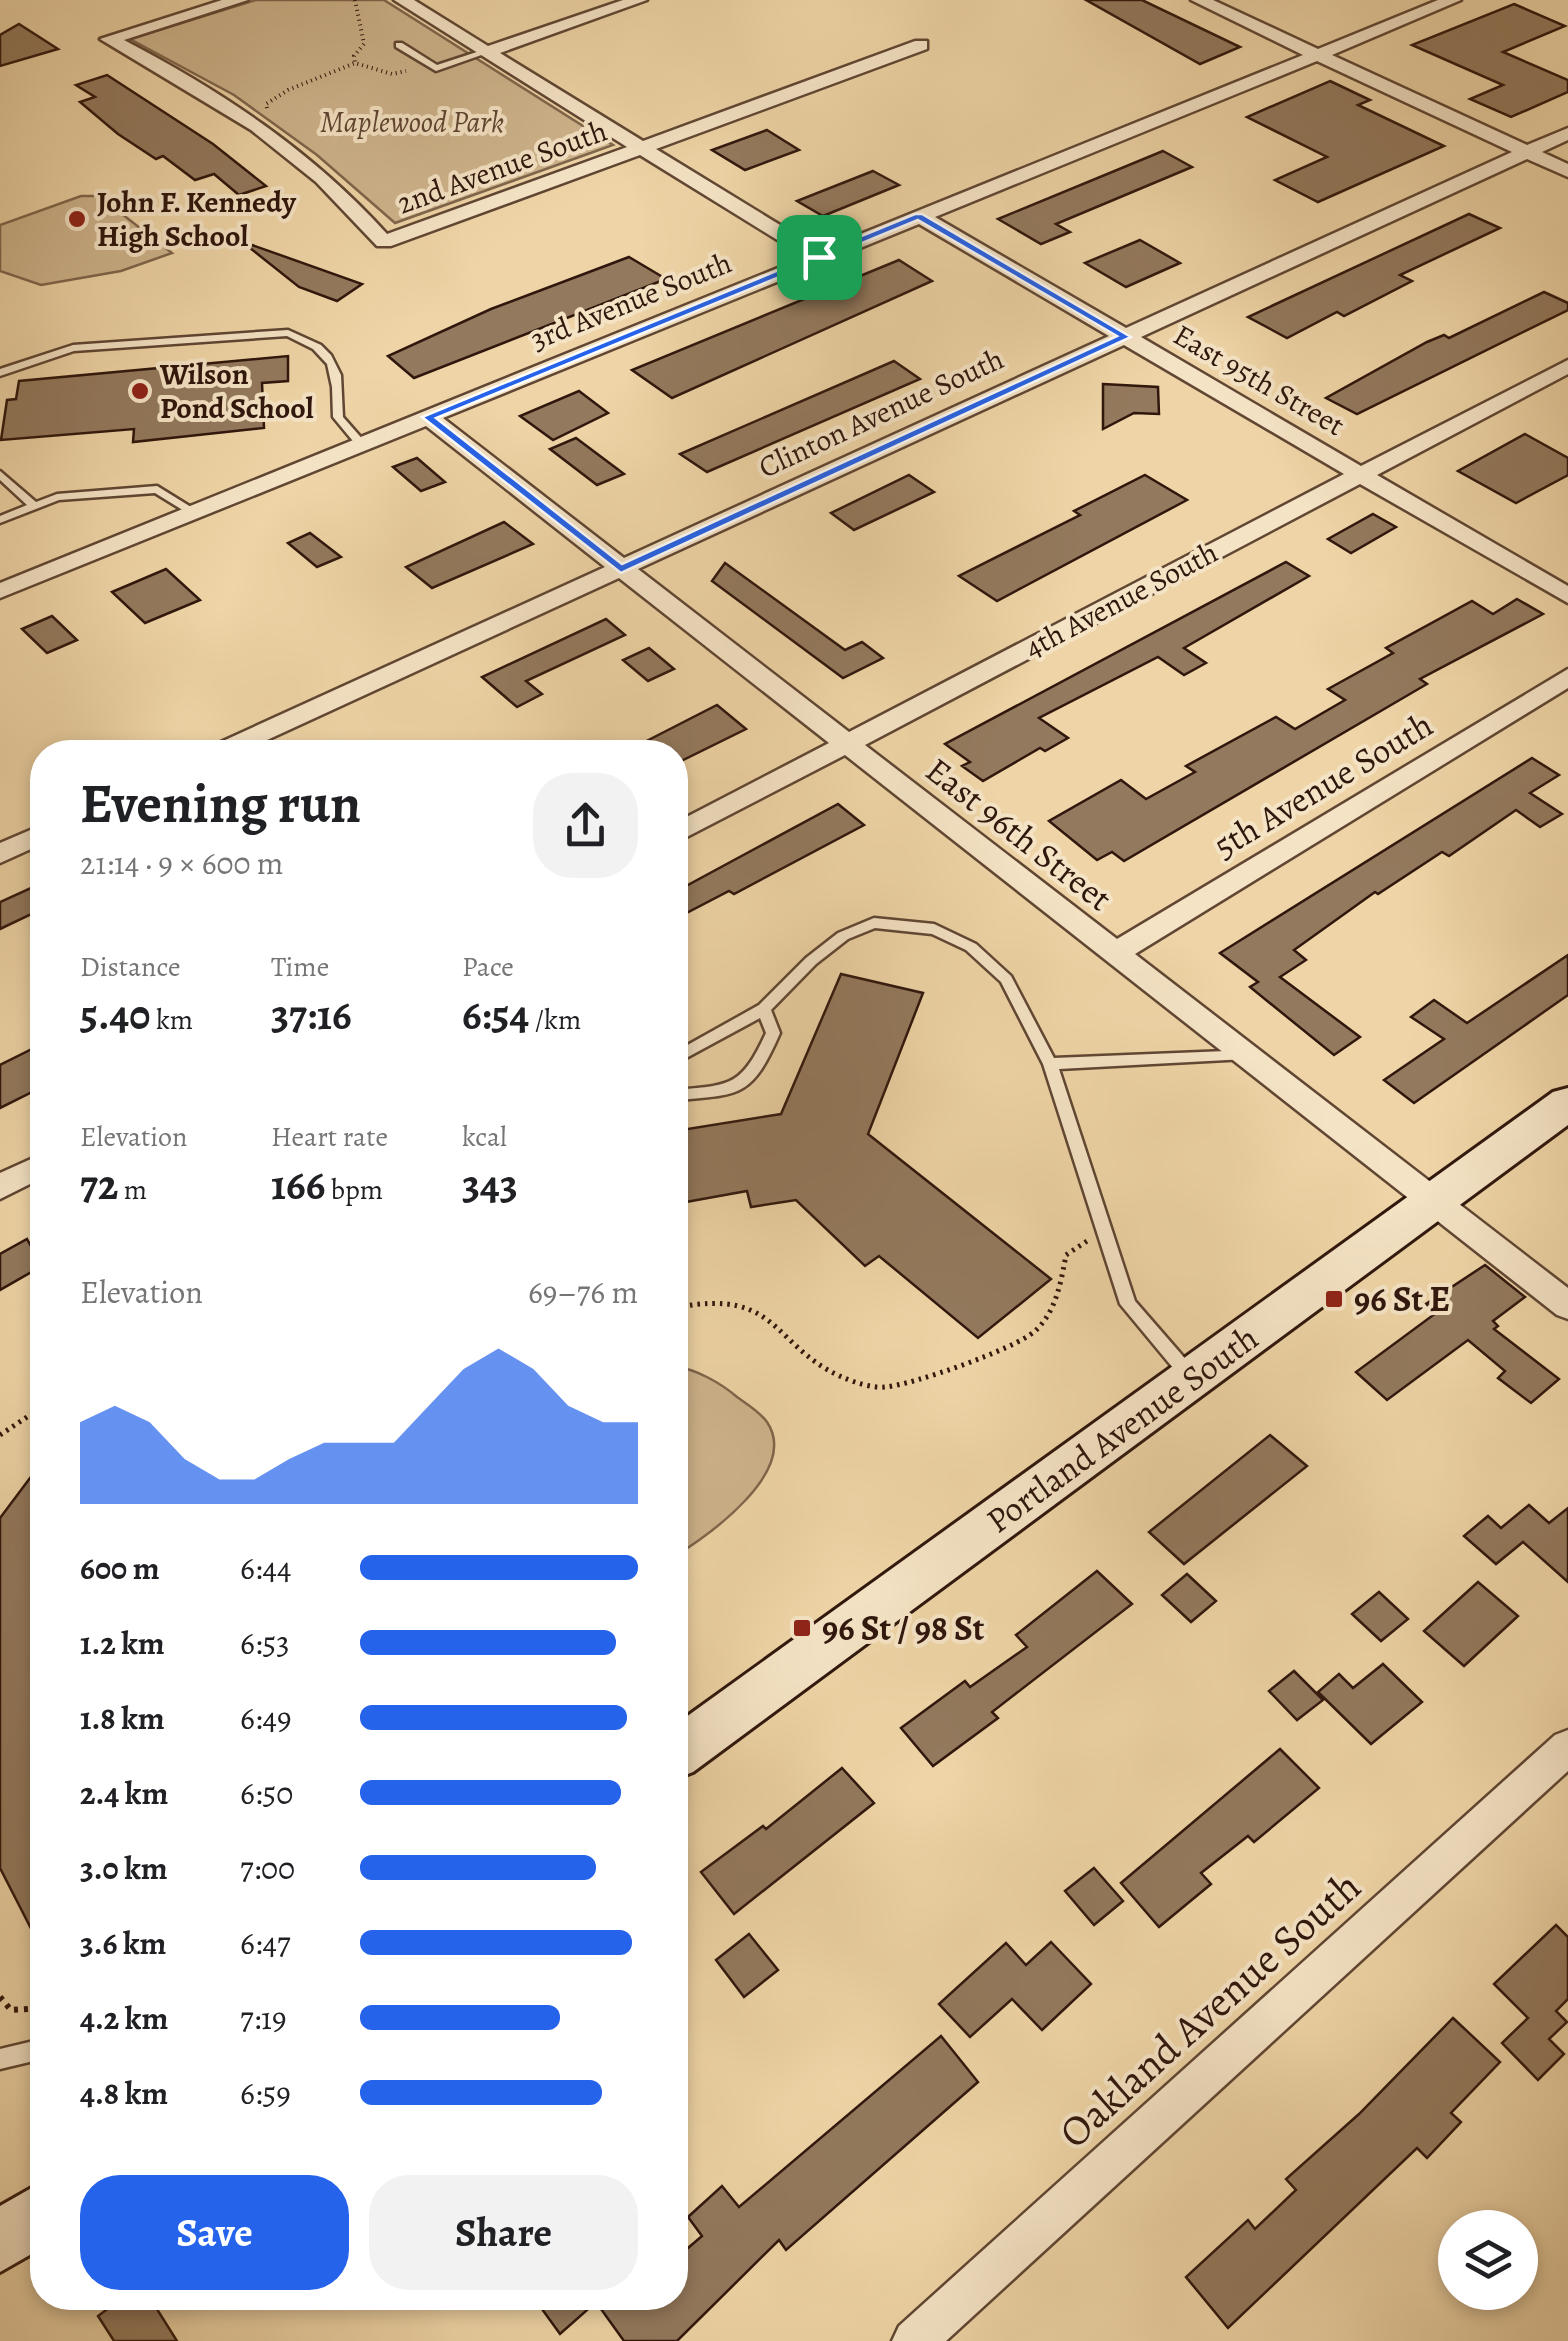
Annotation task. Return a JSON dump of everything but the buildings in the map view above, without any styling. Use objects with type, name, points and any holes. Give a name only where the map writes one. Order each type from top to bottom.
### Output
[{"type":"main road","name":"Portland Avenue South","points":[[688,1746],[1568,1104]]},
{"type":"street","points":[[240,0],[109,40],[214,94],[263,126]]},
{"type":"street","points":[[402,0],[819,257]]},
{"type":"street","points":[[486,52],[639,0]]},
{"type":"street","points":[[1199,0],[1568,170]]},
{"type":"street","name":"3rd Avenue South","points":[[0,591],[1453,0]]},
{"type":"street","name":"2nd Avenue South","points":[[263,126],[348,200],[384,242],[922,45]]},
{"type":"street","name":"Clinton Avenue South","points":[[246,740],[1568,133]]},
{"type":"street","name":"East 95th Street","points":[[919,216],[1568,596]]},
{"type":"street","name":"4th Avenue South","points":[[688,827],[1568,366]]},
{"type":"street","name":"East 96th Street","points":[[428,417],[1568,1306]]},
{"type":"street","name":"5th Avenue South","points":[[1115,953],[1568,677]]},
{"type":"street","points":[[0,854],[30,840]]},
{"type":"street","points":[[0,1188],[30,1172]]},
{"type":"street","name":"Oakland Avenue South","points":[[914,2341],[1568,1747]]},
{"type":"lane","points":[[399,45],[436,68],[486,52]]},
{"type":"lane","points":[[0,373],[72,348],[288,334],[306,340],[332,360],[339,372],[338,417],[361,444]]},
{"type":"lane","points":[[0,474],[34,506]]},
{"type":"lane","points":[[0,520],[58,497],[158,489],[193,512]]},
{"type":"lane","points":[[688,1052],[764,1010],[811,960],[842,936],[874,923],[934,929],[971,946],[1006,979],[1050,1064],[1101,1231],[1128,1304],[1192,1378]]},
{"type":"lane","points":[[688,1094],[737,1088],[750,1079],[773,1033],[764,1010]]},
{"type":"lane","points":[[1050,1064],[1246,1054]]},
{"type":"lane","points":[[0,2058],[30,2051]]},
{"type":"path","points":[[355,0],[364,44],[354,56],[355,64]]},
{"type":"path","points":[[263,126],[271,119],[266,104],[288,90],[355,64],[392,74],[429,64]]},
{"type":"path","points":[[688,1306],[733,1299],[761,1312],[804,1352],[851,1381],[884,1388],[994,1354],[1033,1335],[1062,1291],[1066,1255],[1101,1231]]},
{"type":"path","points":[[0,1435],[30,1414]]},
{"type":"path","points":[[0,1997],[11,2010],[30,2009]]},
{"type":"green space","name":"Maplewood Park","points":[[256,0],[384,0],[613,145],[395,223],[317,155],[234,95],[130,39]]},
{"type":"green space","points":[[81,196],[99,196],[172,253],[121,271],[41,285],[0,271],[0,225]]},
{"type":"green space","points":[[688,1369],[724,1387],[753,1408],[767,1422],[774,1441],[771,1461],[761,1480],[746,1500],[688,1547]]},
{"type":"place","name":"John F. Kennedy High School","points":[[77,219]]},
{"type":"place","name":"Wilson Pond School","points":[[140,391]]},
{"type":"place","name":"96 St E","points":[[1334,1299]]},
{"type":"place","name":"96 St / 98 St","points":[[802,1628]]},
{"type":"route","points":[[919,216],[1125,337],[621,569],[428,417],[574,357],[819,257],[919,216]]}]
